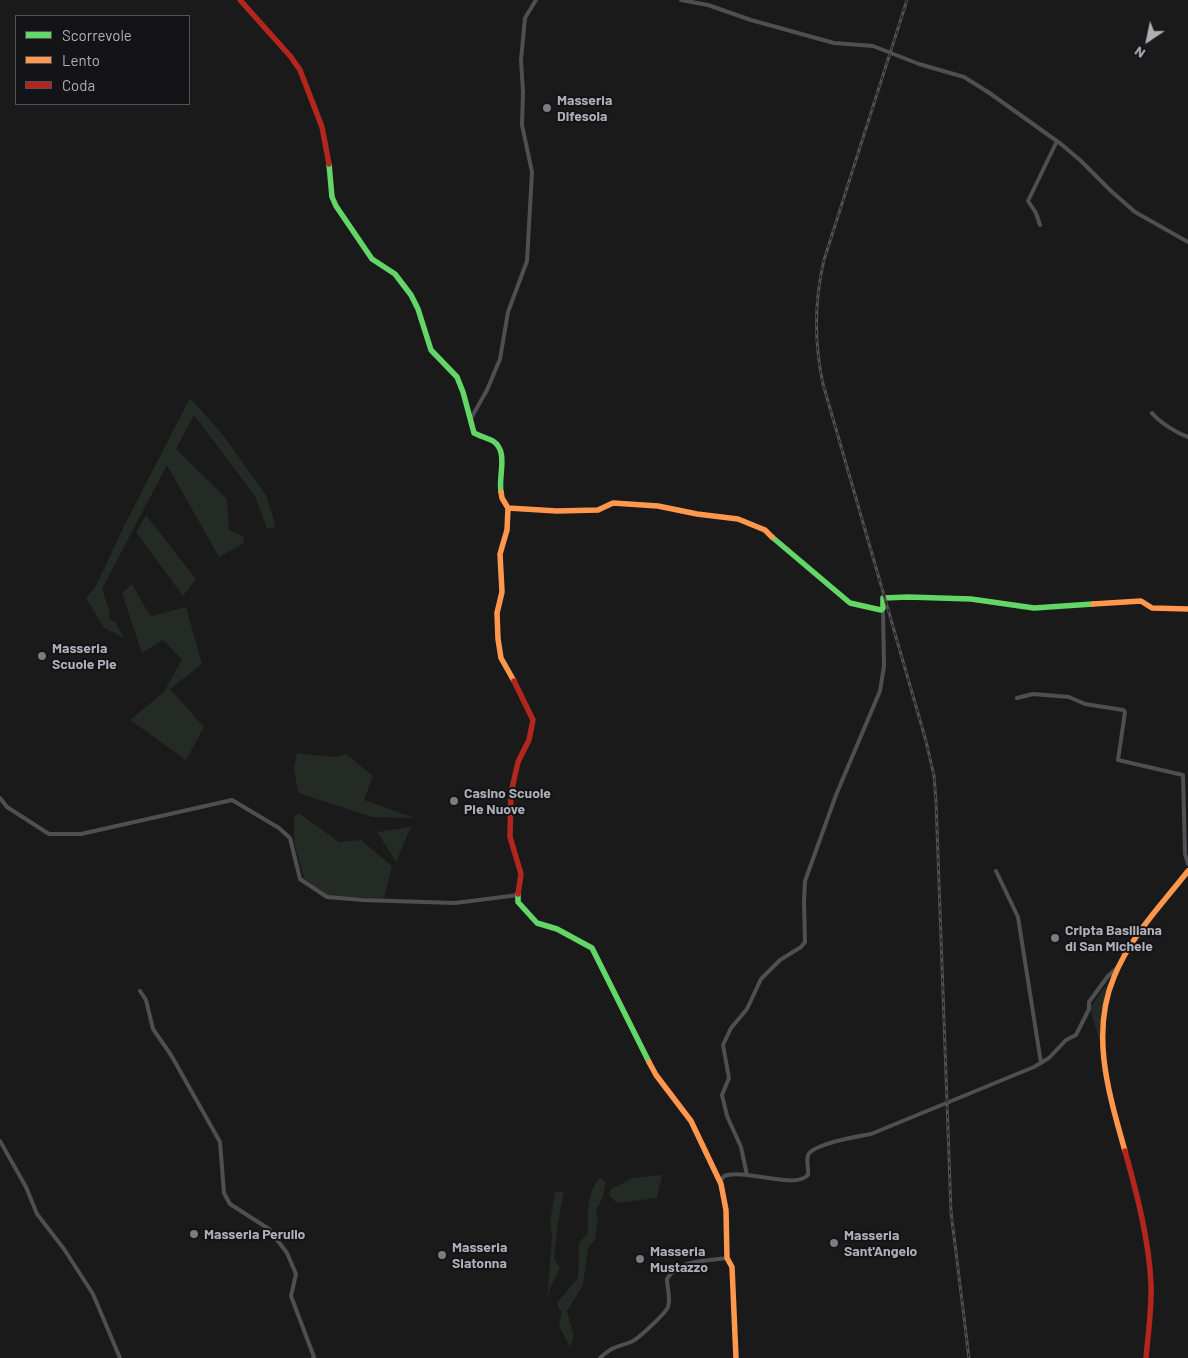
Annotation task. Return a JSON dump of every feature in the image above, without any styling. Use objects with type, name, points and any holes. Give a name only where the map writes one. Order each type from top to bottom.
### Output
[{"type":"street","points":[[240,0],[296,63],[322,127],[329,165],[332,197],[372,259],[378,265],[394,273],[412,298],[418,308],[432,353],[436,359],[451,369],[457,377],[466,397],[474,432],[498,445],[502,462],[500,488],[502,498],[508,508],[507,530],[500,554],[502,592],[497,613],[497,631],[501,658],[533,720],[529,740],[518,762],[510,793],[510,837],[521,874],[518,902],[537,923],[557,929],[592,948],[656,1075],[691,1121],[724,1192],[727,1258],[732,1267],[733,1280],[736,1358]]},
{"type":"street","points":[[470,420],[485,395],[500,359],[508,312],[527,261],[532,172],[522,125],[524,92],[522,60],[525,18],[536,0]]},
{"type":"street","points":[[681,0],[708,4],[751,20],[834,43],[873,46],[919,64],[964,77],[1057,141],[1135,212],[1188,242]]},
{"type":"street","points":[[1040,225],[1036,213],[1028,201],[1057,141]]},
{"type":"street","points":[[1152,413],[1179,434],[1188,437]]},
{"type":"street","points":[[508,508],[598,510],[613,503],[658,506],[738,519],[765,530],[783,548],[804,563],[850,603],[883,610]]},
{"type":"street","points":[[747,1175],[741,1147],[727,1116],[722,1095],[730,1078],[723,1045],[731,1028],[746,1009],[761,979],[780,960],[801,947],[805,942],[805,881],[836,795],[880,692],[884,666],[882,600],[888,597],[971,599],[1034,608],[1141,601],[1152,608],[1188,609]]},
{"type":"street","points":[[1017,698],[1033,694],[1069,697],[1085,704],[1123,710],[1125,712],[1118,760],[1183,775],[1185,854],[1188,864]]},
{"type":"street","points":[[0,798],[7,807],[50,834],[81,834],[232,800],[279,828],[290,838],[300,879],[327,897],[455,903],[518,895]]},
{"type":"street","points":[[996,871],[1018,917],[1041,1063]]},
{"type":"street","points":[[1146,1358],[1151,1290],[1148,1260],[1130,1169],[1107,1082],[1102,1047],[1104,1015],[1107,1000],[1119,967],[1126,954],[1188,871]]},
{"type":"street","points":[[720,1182],[726,1175],[747,1175],[783,1180],[804,1178],[808,1175],[807,1158],[812,1150],[852,1136],[871,1134],[1041,1063],[1049,1058],[1066,1040],[1076,1035],[1089,1010],[1089,1002],[1108,976],[1119,967]]},
{"type":"street","points":[[140,991],[146,1000],[152,1029],[171,1055],[220,1142],[224,1193],[230,1204],[269,1229],[287,1252],[296,1274],[292,1296],[314,1356],[313,1358]]},
{"type":"street","points":[[0,1141],[26,1187],[37,1214],[64,1249],[93,1294],[120,1358]]},
{"type":"street","points":[[600,1358],[608,1350],[632,1341],[666,1309],[668,1298],[667,1279],[674,1270],[685,1264],[727,1258]]},
{"type":"shaded area","points":[[190,398],[223,435],[266,495],[276,527],[267,529],[255,496],[194,415],[176,449],[227,499],[229,530],[243,536],[244,543],[219,557],[167,465],[102,589],[109,610],[110,620],[115,621],[124,638],[104,628],[86,598],[96,586],[124,526]]},
{"type":"shaded area","points":[[146,515],[196,579],[183,596],[136,532]]},
{"type":"shaded area","points":[[132,584],[152,616],[186,607],[202,664],[170,689],[204,727],[186,760],[130,720],[164,692],[182,659],[163,640],[142,653],[122,593]]},
{"type":"shaded area","points":[[297,753],[334,757],[346,754],[373,776],[364,800],[415,818],[372,817],[298,793],[294,768]]},
{"type":"shaded area","points":[[299,813],[339,842],[361,840],[392,866],[384,898],[329,897],[304,879],[294,842],[294,816]]},
{"type":"shaded area","points":[[411,827],[396,862],[377,832]]},
{"type":"shaded area","points":[[1112,977],[1102,1010],[1100,1042],[1091,1006]]},
{"type":"shaded area","points":[[662,1175],[657,1198],[617,1203],[609,1195],[611,1189],[633,1178]]},
{"type":"shaded area","points":[[600,1178],[606,1182],[603,1197],[596,1210],[598,1218],[595,1239],[588,1249],[583,1285],[567,1311],[574,1336],[570,1347],[559,1326],[562,1311],[557,1303],[578,1278],[579,1243],[588,1233],[590,1197],[595,1184]]},
{"type":"shaded area","points":[[555,1192],[564,1192],[558,1222],[554,1259],[560,1268],[550,1288],[547,1302],[552,1237],[550,1222]]},
{"type":"railway","points":[[907,0],[824,260],[818,291],[816,322],[823,384],[926,741],[934,776],[951,1212],[969,1358]]},
{"type":"traffic: fast","points":[[329,164],[332,197],[336,206],[372,259],[395,274],[411,295],[418,309],[431,350],[457,377],[474,433],[498,445],[502,458],[501,492]]},
{"type":"traffic: fast","points":[[772,537],[850,603],[881,610],[883,608],[883,598],[908,597],[971,599],[1034,608],[1093,604]]},
{"type":"traffic: fast","points":[[518,894],[518,902],[537,923],[557,929],[592,948],[649,1062]]},
{"type":"traffic: slow","points":[[501,492],[508,508],[507,530],[500,554],[502,592],[497,613],[498,639],[501,658],[514,681]]},
{"type":"traffic: slow","points":[[508,508],[557,511],[598,510],[613,503],[658,506],[697,514],[738,519],[765,530],[772,537]]},
{"type":"traffic: slow","points":[[1093,604],[1141,601],[1152,608],[1188,609]]},
{"type":"traffic: slow","points":[[1125,1151],[1113,1108],[1104,1064],[1103,1020],[1107,999],[1114,977],[1129,948],[1147,921],[1188,871]]},
{"type":"traffic: slow","points":[[649,1062],[656,1075],[691,1121],[721,1184],[726,1210],[727,1258],[732,1267],[736,1358]]},
{"type":"traffic: jam","points":[[240,0],[291,57],[300,70],[322,127],[329,164]]},
{"type":"traffic: jam","points":[[514,681],[533,720],[529,740],[518,762],[511,793],[510,837],[521,874],[518,894]]},
{"type":"traffic: jam","points":[[1125,1151],[1142,1217],[1150,1267],[1151,1303],[1146,1358]]},
{"type":"place","name":"Masseria Difesola","points":[[547,108]]},
{"type":"place","name":"Masseria Scuole Pie","points":[[42,656]]},
{"type":"place","name":"Casino Scuole Pie Nuove","points":[[454,801]]},
{"type":"place","name":"Cripta Basiliana di San Michele","points":[[1055,938]]},
{"type":"place","name":"Masseria Perullo","points":[[194,1234]]},
{"type":"place","name":"Masseria Sant'Angelo","points":[[834,1243]]},
{"type":"place","name":"Masseria Siatonna","points":[[442,1255]]},
{"type":"place","name":"Masseria Mustazzo","points":[[640,1259]]}]
